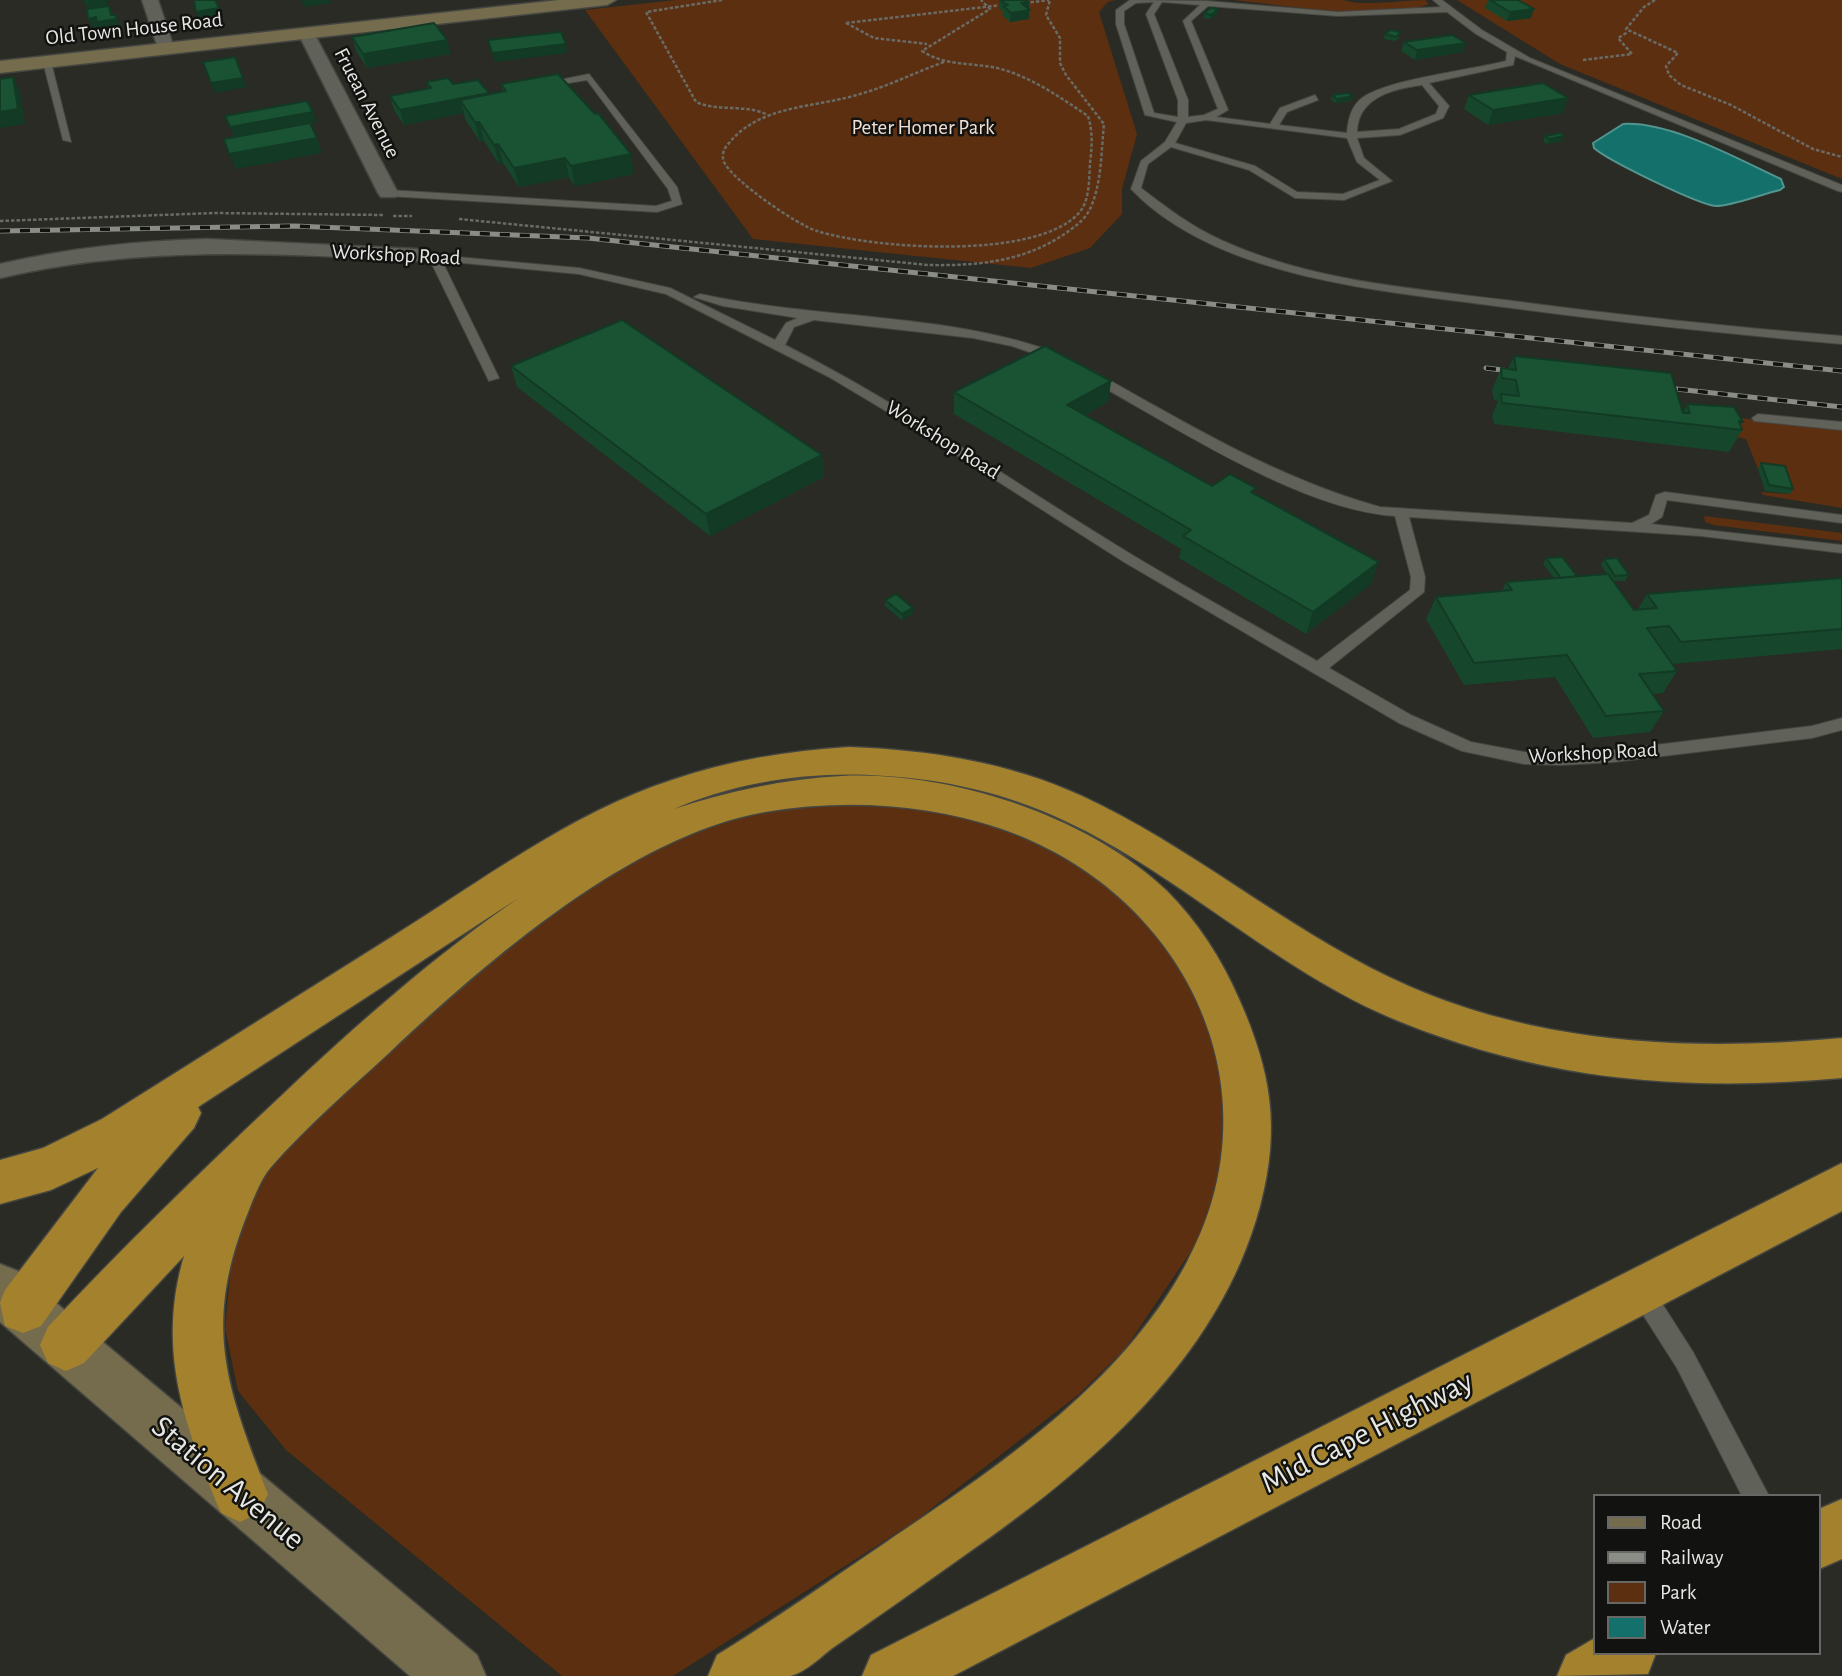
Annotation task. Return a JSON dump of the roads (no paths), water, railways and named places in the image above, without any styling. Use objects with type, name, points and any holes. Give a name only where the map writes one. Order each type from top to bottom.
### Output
[{"type":"highway","points":[[0,1182],[51,1168],[85,1153],[553,855],[618,818],[684,790],[757,770],[854,759],[924,764],[963,772],[1017,786],[1069,806],[1116,830],[1329,967],[1412,1007],[1500,1038],[1597,1059],[1647,1063],[1756,1065],[1842,1058]]},
{"type":"highway","points":[[66,1345],[151,1254],[343,1065],[495,936],[618,852],[670,826],[713,810],[785,793],[820,790],[874,789],[939,796],[1003,814],[1057,837],[1104,863],[1155,904],[1179,930],[1220,994],[1243,1061],[1248,1097],[1247,1143],[1241,1189],[1228,1231],[1205,1278],[1176,1324],[1141,1371],[1088,1425],[1031,1475],[738,1676]]},
{"type":"highway","points":[[12,1298],[139,1154],[227,1065]]},
{"type":"highway","points":[[240,1494],[208,1401],[196,1338],[198,1303],[211,1249],[249,1158]]},
{"type":"highway","name":"Mid Cape Highway","points":[[892,1676],[1842,1186]]},
{"type":"highway","points":[[1821,1540],[1842,1527]]},
{"type":"highway","points":[[1587,1676],[1624,1655]]},
{"type":"main road","name":"Old Town House Road","points":[[0,67],[607,0]]},
{"type":"main road","name":"Station Avenue","points":[[12,1298],[456,1676]]},
{"type":"street","points":[[150,0],[166,48]]},
{"type":"street","name":"Fruean Avenue","points":[[306,33],[388,193]]},
{"type":"street","name":"Workshop Road","points":[[0,271],[66,254],[120,249],[282,248],[425,256]]},
{"type":"lane","points":[[1159,0],[1150,14],[1183,100],[1183,120],[1169,144],[1144,163],[1136,189],[1164,215],[1247,256],[1355,283],[1650,324],[1842,340]]},
{"type":"lane","points":[[1425,83],[1444,106],[1440,116],[1400,132],[1351,135],[1210,118],[1183,120],[1150,115],[1120,24],[1120,10],[1134,1],[1159,0],[1338,14],[1385,14],[1449,9]]},
{"type":"lane","points":[[1437,0],[1511,51],[1539,65],[1842,189]]},
{"type":"lane","points":[[1207,3],[1187,20],[1223,110],[1210,118]]},
{"type":"lane","points":[[1362,92],[1425,83],[1510,63],[1511,51]]},
{"type":"lane","points":[[47,62],[68,140]]},
{"type":"lane","points":[[388,193],[657,209],[678,202],[673,189],[589,77],[527,87]]},
{"type":"lane","points":[[1169,144],[1252,168],[1295,195],[1344,197],[1387,181],[1358,156],[1351,135],[1354,118],[1364,102],[1394,89]]},
{"type":"lane","points":[[1273,127],[1283,110],[1315,98]]},
{"type":"lane","points":[[425,256],[493,378]]},
{"type":"lane","name":"Workshop Road","points":[[425,256],[579,271],[670,290],[916,422],[1129,559],[1444,738],[1468,747],[1524,758],[1614,756],[1812,732],[1842,724]]},
{"type":"lane","points":[[670,290],[746,307],[986,335],[1031,346],[1248,460],[1334,500],[1379,511],[1634,527],[1842,549]]},
{"type":"lane","points":[[778,346],[790,325],[814,316]]},
{"type":"lane","points":[[1759,418],[1842,426]]},
{"type":"lane","points":[[1634,527],[1655,517],[1661,498],[1665,496],[1842,519]]},
{"type":"lane","points":[[1319,668],[1417,592],[1419,577],[1401,513]]},
{"type":"lane","points":[[1641,1291],[1685,1360],[1739,1468],[1756,1494]]},
{"type":"water","points":[[1623,124],[1661,129],[1704,143],[1781,179],[1784,187],[1739,202],[1716,206],[1706,204],[1634,171],[1594,148],[1593,143]]},
{"type":"railway","points":[[0,231],[294,226],[588,238],[1842,371]]},
{"type":"railway","points":[[1486,368],[1518,372]]},
{"type":"railway","points":[[1658,387],[1842,407]]},
{"type":"park label","name":"Peter Homer Park","points":[[923,128]]}]
